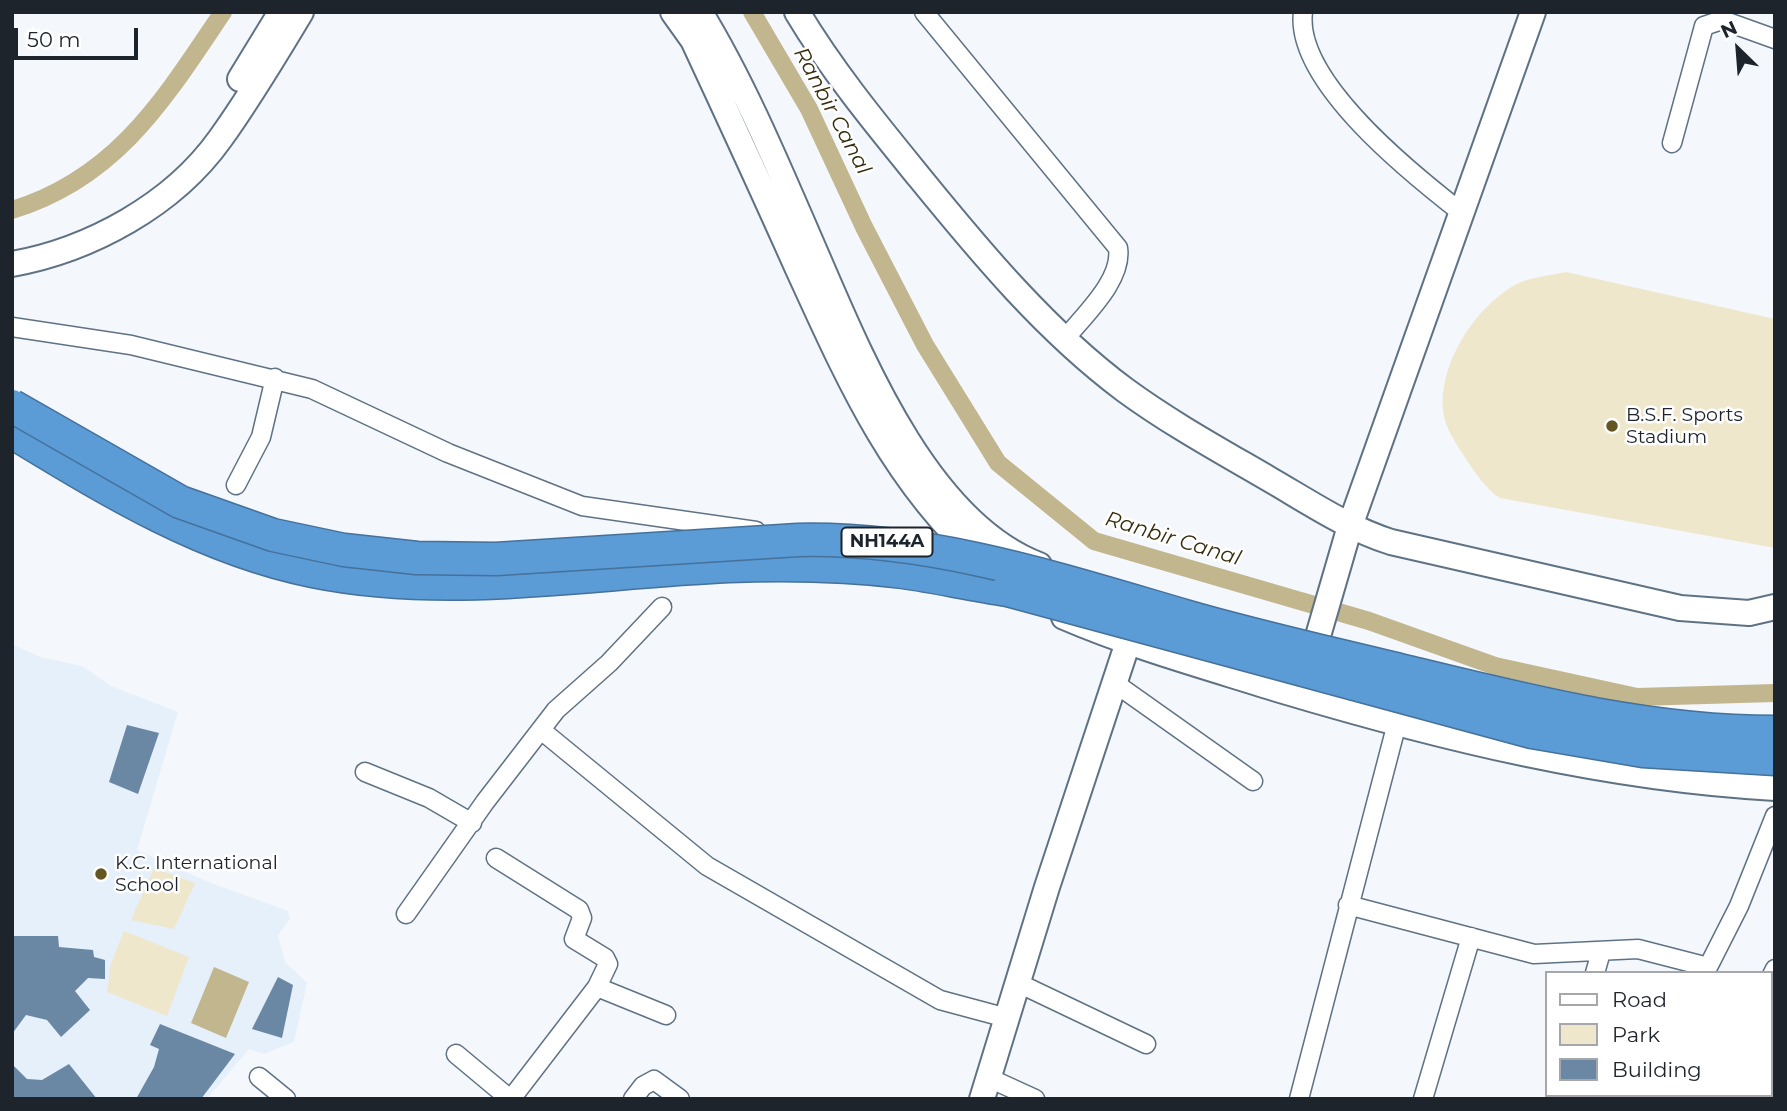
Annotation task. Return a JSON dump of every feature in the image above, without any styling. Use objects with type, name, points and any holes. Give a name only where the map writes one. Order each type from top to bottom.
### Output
[{"type":"highway","name":"NH144A","points":[[12,406],[180,502],[273,535],[344,550],[417,558],[496,559],[798,540],[846,539],[919,546],[1063,580],[1228,627],[1544,705],[1697,730],[1775,732]]},
{"type":"highway","name":"NH144A","points":[[12,432],[127,501],[172,523],[258,556],[310,570],[373,581],[480,584],[729,566],[847,567],[901,572],[1008,590],[1532,732],[1643,751],[1775,759]]},
{"type":"street","points":[[12,248],[55,237],[92,222],[126,205],[167,177],[189,155],[218,117],[281,12]]},
{"type":"street","points":[[12,264],[56,253],[119,226],[187,177],[219,141],[301,12]]},
{"type":"street","points":[[673,12],[693,40],[862,403],[909,482],[945,526],[1035,602],[1126,643],[1397,723],[1645,777],[1775,788]]},
{"type":"street","points":[[700,12],[753,115],[898,426],[938,485],[973,520],[995,541],[1021,558],[1041,566]]},
{"type":"street","points":[[797,12],[855,99],[972,242],[1065,340],[1126,390],[1227,455],[1350,526],[1391,542],[1680,608],[1749,613],[1775,607]]},
{"type":"street","points":[[924,12],[1118,248],[1120,258],[1115,273],[1065,340]]},
{"type":"street","points":[[1303,12],[1306,42],[1332,90],[1380,145],[1462,213]]},
{"type":"street","points":[[1319,632],[1350,526],[1534,12]]},
{"type":"street","points":[[1672,143],[1704,26],[1721,20],[1775,40]]},
{"type":"street","points":[[12,327],[131,345],[275,378],[342,401],[448,453],[592,508],[799,537],[974,553],[1041,566],[1319,632],[1636,711],[1775,723]]},
{"type":"street","points":[[236,485],[261,437],[275,378]]},
{"type":"street","points":[[1035,1099],[985,1088],[1016,982],[1116,684],[1126,643],[1146,593]]},
{"type":"street","points":[[406,914],[562,703],[609,663],[662,607]]},
{"type":"street","points":[[1116,684],[1253,781]]},
{"type":"street","points":[[1300,1099],[1397,723]]},
{"type":"street","points":[[541,730],[707,866],[940,1000],[1007,1018]]},
{"type":"street","points":[[365,772],[429,798],[472,822]]},
{"type":"street","points":[[1348,905],[1534,954],[1638,949],[1706,970],[1739,906],[1775,816]]},
{"type":"street","points":[[456,1054],[510,1099],[597,987],[608,964],[605,958],[574,939],[582,918],[579,910],[496,858]]},
{"type":"street","points":[[1423,1099],[1471,937]]},
{"type":"street","points":[[1596,971],[1601,952]]},
{"type":"street","points":[[1016,982],[1146,1044]]},
{"type":"street","points":[[597,987],[666,1015]]},
{"type":"street","points":[[259,1077],[286,1099]]},
{"type":"street","points":[[633,1099],[643,1086],[654,1080],[680,1099]]},
{"type":"shaded area","name":"K.C. International School","points":[[12,644],[40,657],[82,666],[111,686],[178,712],[137,850],[206,881],[288,911],[290,919],[278,935],[285,962],[307,983],[294,1042],[264,1054],[249,1049],[207,1099],[12,1099]]},
{"type":"shaded area","points":[[214,967],[249,982],[226,1038],[191,1023]]},
{"type":"green space","name":"B.S.F. Sports Stadium","points":[[1566,272],[1775,319],[1775,548],[1500,498],[1478,477],[1452,437],[1444,417],[1443,392],[1454,354],[1475,320],[1504,293],[1524,281]]},
{"type":"green space","points":[[154,868],[195,883],[174,929],[131,920]]},
{"type":"green space","points":[[124,931],[189,957],[167,1016],[107,992],[111,963]]},
{"type":"building","points":[[127,725],[159,733],[138,794],[109,782]]},
{"type":"building","points":[[12,936],[58,936],[59,947],[93,950],[94,957],[105,960],[105,979],[88,978],[75,991],[90,1010],[61,1037],[47,1020],[26,1015],[12,1034]]},
{"type":"building","points":[[278,977],[293,985],[282,1038],[252,1029]]},
{"type":"building","points":[[160,1024],[235,1054],[201,1099],[136,1099],[154,1067],[159,1049],[150,1045]]},
{"type":"building","points":[[12,1064],[27,1079],[42,1080],[69,1064],[97,1099],[12,1099]]},
{"type":"waterway","name":"Ranbir Canal","points":[[12,210],[49,196],[81,178],[110,156],[158,104],[223,12]]},
{"type":"waterway","name":"Ranbir Canal","points":[[752,12],[809,109],[864,227],[925,345],[998,463],[1094,541],[1369,621],[1495,666],[1637,697],[1775,693]]},
{"type":"place","name":"B.S.F. Sports Stadium","points":[[1612,426]]},
{"type":"place","name":"K.C. International School","points":[[101,874]]}]
